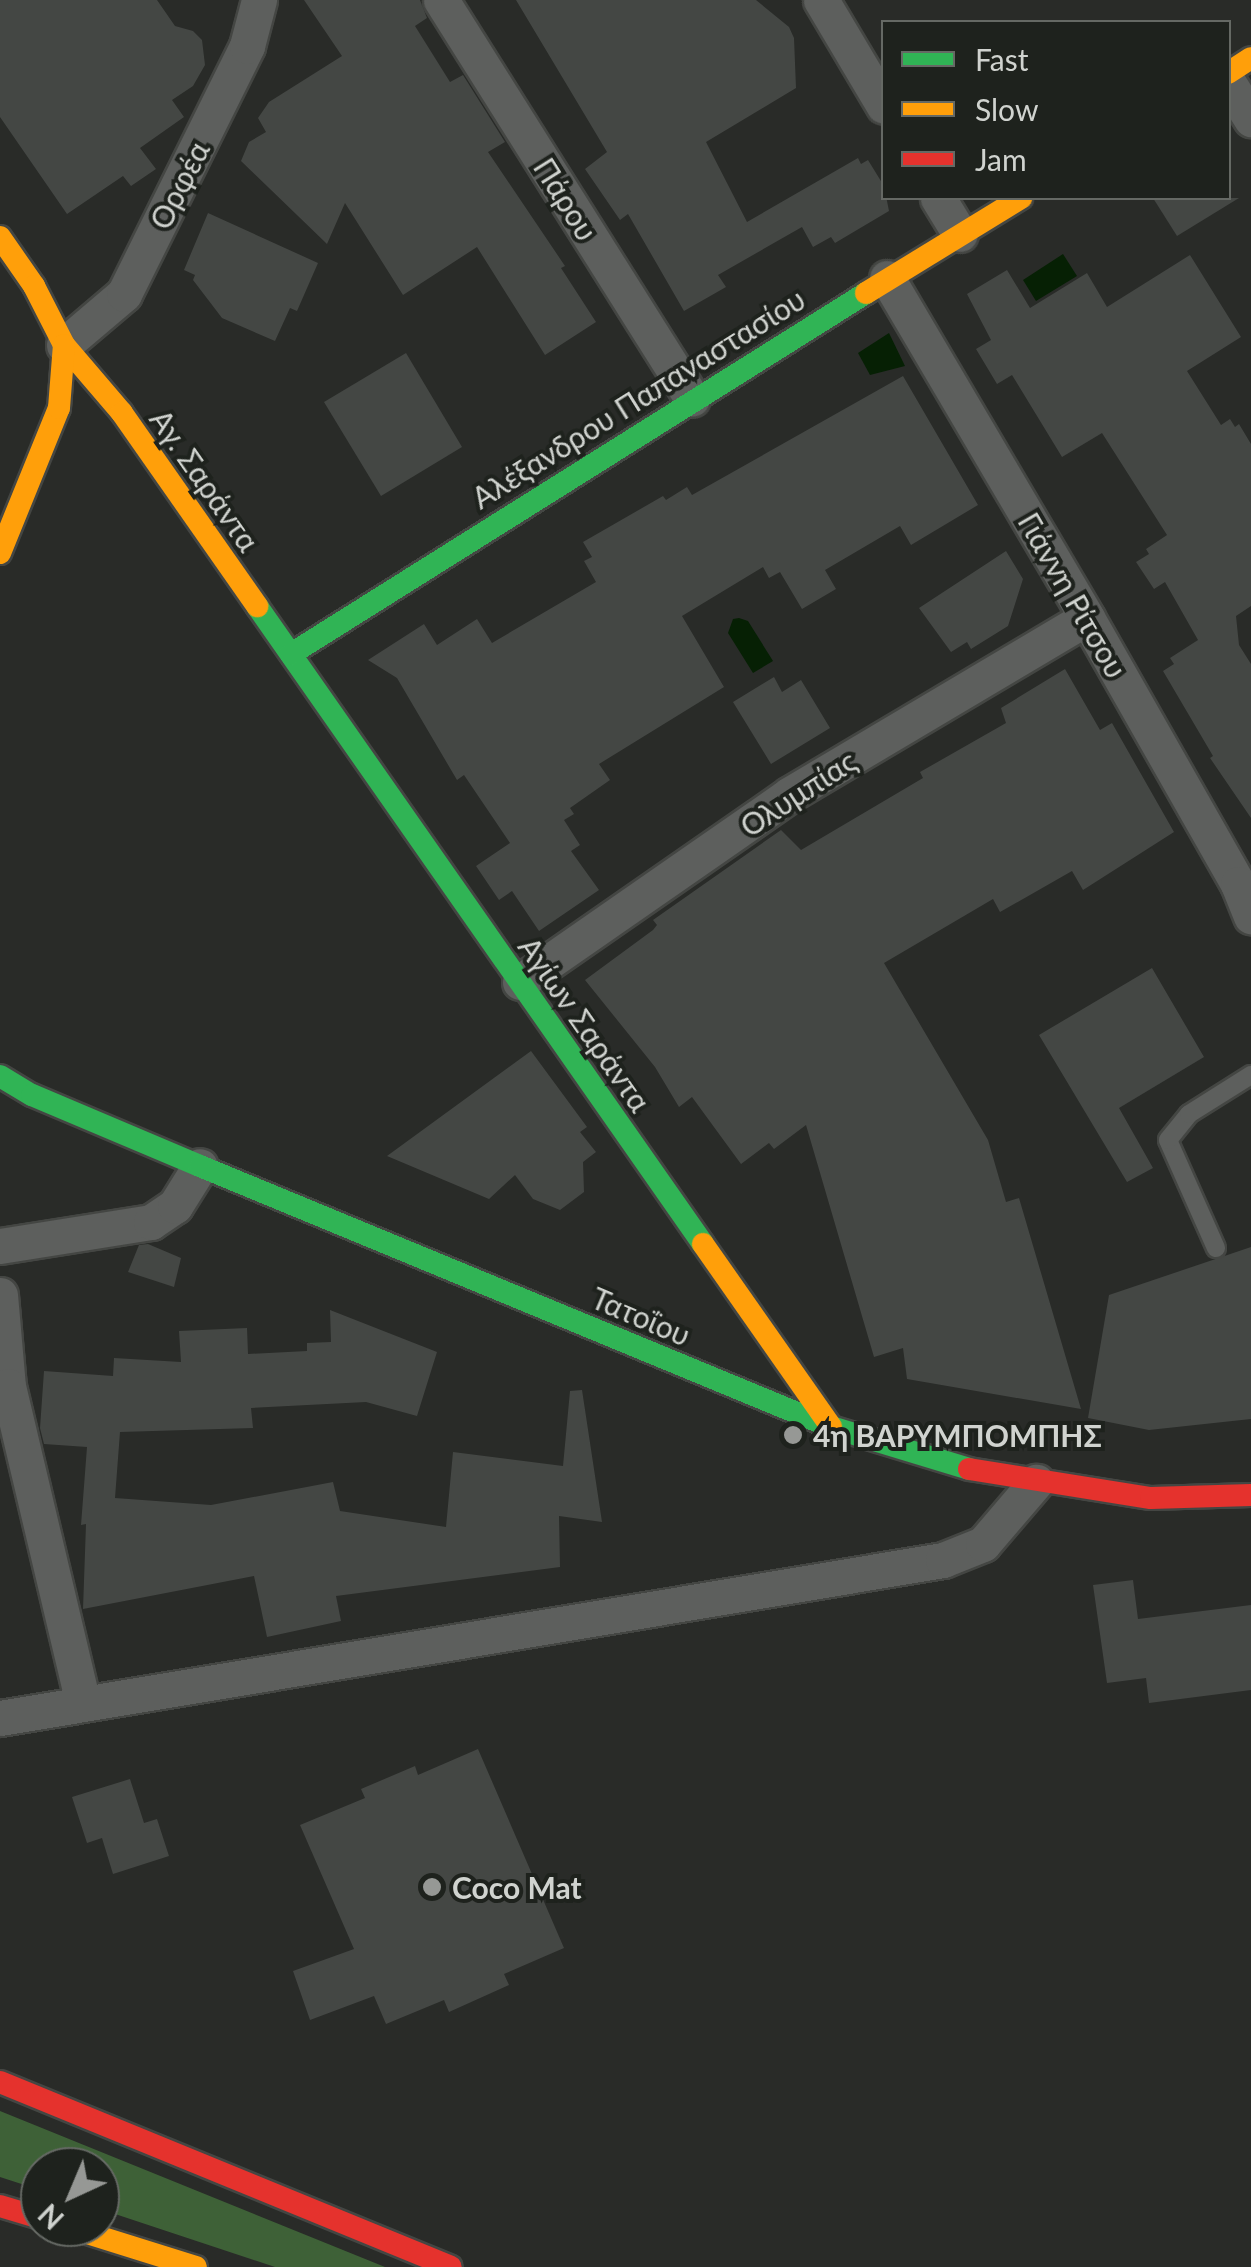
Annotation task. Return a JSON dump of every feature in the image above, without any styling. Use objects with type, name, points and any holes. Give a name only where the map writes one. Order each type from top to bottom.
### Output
[{"type":"main road","name":"Αλέξανδρου Παπαναστασίου","points":[[290,654],[692,399],[1018,200]]},
{"type":"main road","points":[[0,238],[34,286],[64,345],[60,408],[1,549]]},
{"type":"main road","name":"Αγ. Σαράντα","points":[[64,345],[122,413],[290,654]]},
{"type":"main road","name":"Αγίων Σαράντα","points":[[290,654],[831,1428]]},
{"type":"main road","name":"Τατοΐου","points":[[0,1076],[32,1095],[831,1428],[947,1465],[1036,1482],[1151,1498],[1251,1495]]},
{"type":"main road","name":"Τατοΐου","points":[[0,1088],[32,1095]]},
{"type":"main road","points":[[0,2082],[450,2267]]},
{"type":"main road","points":[[120,2243],[196,2267]]},
{"type":"street","name":"Πάρου","points":[[441,0],[692,399]]},
{"type":"street","points":[[821,0],[881,101]]},
{"type":"street","name":"Ορφέα","points":[[64,345],[124,294],[247,46],[246,5]]},
{"type":"street","points":[[1231,87],[1251,119]]},
{"type":"street","points":[[939,200],[960,234]]},
{"type":"street","name":"Γιάννη Ρίτσου","points":[[887,278],[1244,880],[1251,917]]},
{"type":"street","name":"Ολυμπίας","points":[[520,982],[790,794],[1087,618]]},
{"type":"street","points":[[0,1246],[151,1222],[175,1206],[200,1166]]},
{"type":"street","points":[[0,1294],[8,1386],[82,1703]]},
{"type":"street","points":[[0,1718],[943,1560],[983,1544],[1036,1482]]},
{"type":"lane","points":[[1216,1248],[1168,1140],[1190,1114],[1251,1075]]},
{"type":"shaded area","points":[[1063,254],[1077,276],[1036,301],[1023,280]]},
{"type":"shaded area","points":[[889,333],[905,366],[870,375],[858,353]]},
{"type":"shaded area","points":[[733,619],[748,621],[773,661],[753,673],[728,633]]},
{"type":"shaded area","points":[[0,2111],[89,2147],[20,2147],[20,2184],[0,2177]]},
{"type":"shaded area","points":[[120,2160],[385,2267],[275,2267],[120,2216]]},
{"type":"building","points":[[0,0],[157,0],[175,26],[193,31],[202,40],[205,65],[193,86],[172,100],[184,117],[140,148],[156,169],[131,186],[123,176],[67,214],[0,117]]},
{"type":"building","points":[[304,0],[420,0],[427,18],[415,26],[450,82],[463,75],[505,142],[488,152],[565,266],[561,268],[596,322],[545,355],[477,247],[403,295],[345,203],[327,244],[241,161],[249,142],[266,132],[258,118],[269,102],[342,56]]},
{"type":"building","points":[[516,0],[756,0],[789,27],[794,38],[796,88],[706,142],[747,222],[858,158],[861,164],[868,160],[881,181],[881,200],[887,200],[889,211],[835,243],[831,237],[813,247],[802,227],[718,275],[726,287],[684,311],[628,214],[620,220],[585,169],[607,152]]},
{"type":"building","points":[[1239,198],[1177,236],[1154,200]]},
{"type":"building","points":[[208,213],[318,263],[297,311],[290,308],[275,341],[222,318],[193,280],[195,275],[184,270]]},
{"type":"building","points":[[1190,255],[1241,337],[1187,371],[1221,425],[1230,419],[1235,427],[1239,424],[1251,444],[1251,606],[1236,616],[1239,645],[1251,664],[1251,818],[1210,758],[1213,756],[1163,671],[1174,664],[1170,658],[1198,640],[1165,582],[1154,589],[1136,562],[1149,554],[1146,549],[1167,535],[1102,433],[1062,457],[1012,375],[997,384],[976,349],[991,340],[967,294],[1007,270],[1030,308],[1087,273],[1107,307]]},
{"type":"building","points":[[406,353],[462,447],[381,496],[324,402]]},
{"type":"building","points":[[903,376],[978,505],[911,545],[900,526],[825,570],[836,589],[802,609],[780,572],[769,578],[763,567],[682,616],[724,687],[599,764],[610,780],[570,808],[574,814],[564,820],[580,845],[571,851],[599,890],[539,931],[512,891],[499,900],[476,866],[510,843],[464,775],[457,780],[397,678],[368,660],[424,624],[437,645],[477,619],[492,643],[596,582],[584,561],[592,557],[583,542],[663,496],[666,500],[687,487],[692,495]]},
{"type":"building","points":[[1006,551],[1023,579],[1008,626],[971,649],[967,642],[951,652],[919,608]]},
{"type":"building","points":[[1065,669],[1100,730],[1112,723],[1174,832],[1083,890],[1072,871],[1000,912],[993,899],[884,963],[988,1140],[1006,1202],[1019,1198],[1081,1409],[907,1379],[903,1348],[874,1357],[806,1125],[774,1149],[769,1143],[741,1164],[692,1097],[679,1107],[655,1067],[585,980],[653,930],[657,925],[653,920],[781,830],[801,850],[923,778],[920,772],[1006,723],[1001,708]]},
{"type":"building","points":[[774,677],[782,692],[801,680],[830,728],[771,764],[733,702]]},
{"type":"building","points":[[1152,968],[1204,1057],[1119,1108],[1153,1168],[1127,1182],[1039,1035]]},
{"type":"building","points":[[531,1051],[587,1127],[580,1132],[596,1152],[583,1162],[584,1192],[560,1210],[533,1199],[515,1175],[489,1199],[387,1156]]},
{"type":"building","points":[[148,1244],[181,1258],[174,1287],[128,1272],[139,1245]]},
{"type":"building","points":[[1251,1247],[1251,1419],[1149,1430],[1088,1418],[1109,1295]]},
{"type":"building","points":[[330,1310],[437,1352],[417,1416],[366,1402],[251,1408],[253,1428],[120,1432],[115,1498],[211,1505],[333,1482],[340,1511],[446,1527],[453,1452],[563,1466],[570,1391],[582,1390],[602,1522],[559,1516],[560,1567],[336,1596],[341,1621],[267,1637],[254,1576],[83,1609],[86,1524],[81,1525],[87,1447],[44,1444],[40,1428],[44,1371],[113,1376],[114,1358],[181,1362],[179,1331],[247,1328],[248,1354],[307,1351],[307,1343],[331,1342]]},
{"type":"building","points":[[1133,1580],[1138,1619],[1251,1605],[1251,1690],[1149,1703],[1146,1678],[1107,1683],[1093,1585]]},
{"type":"building","name":"Coco Mat","points":[[478,1749],[564,1948],[504,1974],[509,1985],[449,2012],[444,2000],[386,2024],[374,1996],[310,2020],[293,1971],[354,1949],[300,1825],[365,1798],[361,1789],[415,1766],[418,1775]]},
{"type":"building","points":[[130,1779],[144,1823],[157,1819],[169,1856],[113,1874],[102,1838],[87,1843],[72,1797]]},
{"type":"traffic: fast","points":[[291,654],[866,293]]},
{"type":"traffic: fast","points":[[257,606],[703,1244]]},
{"type":"traffic: fast","points":[[0,1076],[32,1095],[200,1166],[831,1427],[969,1469]]},
{"type":"traffic: slow","points":[[1231,71],[1251,58]]},
{"type":"traffic: slow","points":[[866,293],[1018,200]]},
{"type":"traffic: slow","points":[[0,237],[34,286],[64,345],[122,413],[257,606]]},
{"type":"traffic: slow","points":[[0,553],[59,408],[64,345]]},
{"type":"traffic: slow","points":[[703,1244],[831,1427]]},
{"type":"traffic: slow","points":[[120,2243],[196,2267]]},
{"type":"traffic: jam","points":[[969,1469],[1151,1498],[1251,1495]]},
{"type":"traffic: jam","points":[[0,2082],[450,2267]]},
{"type":"traffic: jam","points":[[0,2206],[20,2212]]},
{"type":"place","name":"4η ΒΑΡΥΜΠΟΜΠΗΣ","points":[[793,1435]]},
{"type":"place","name":"Coco Mat","points":[[432,1887]]}]
